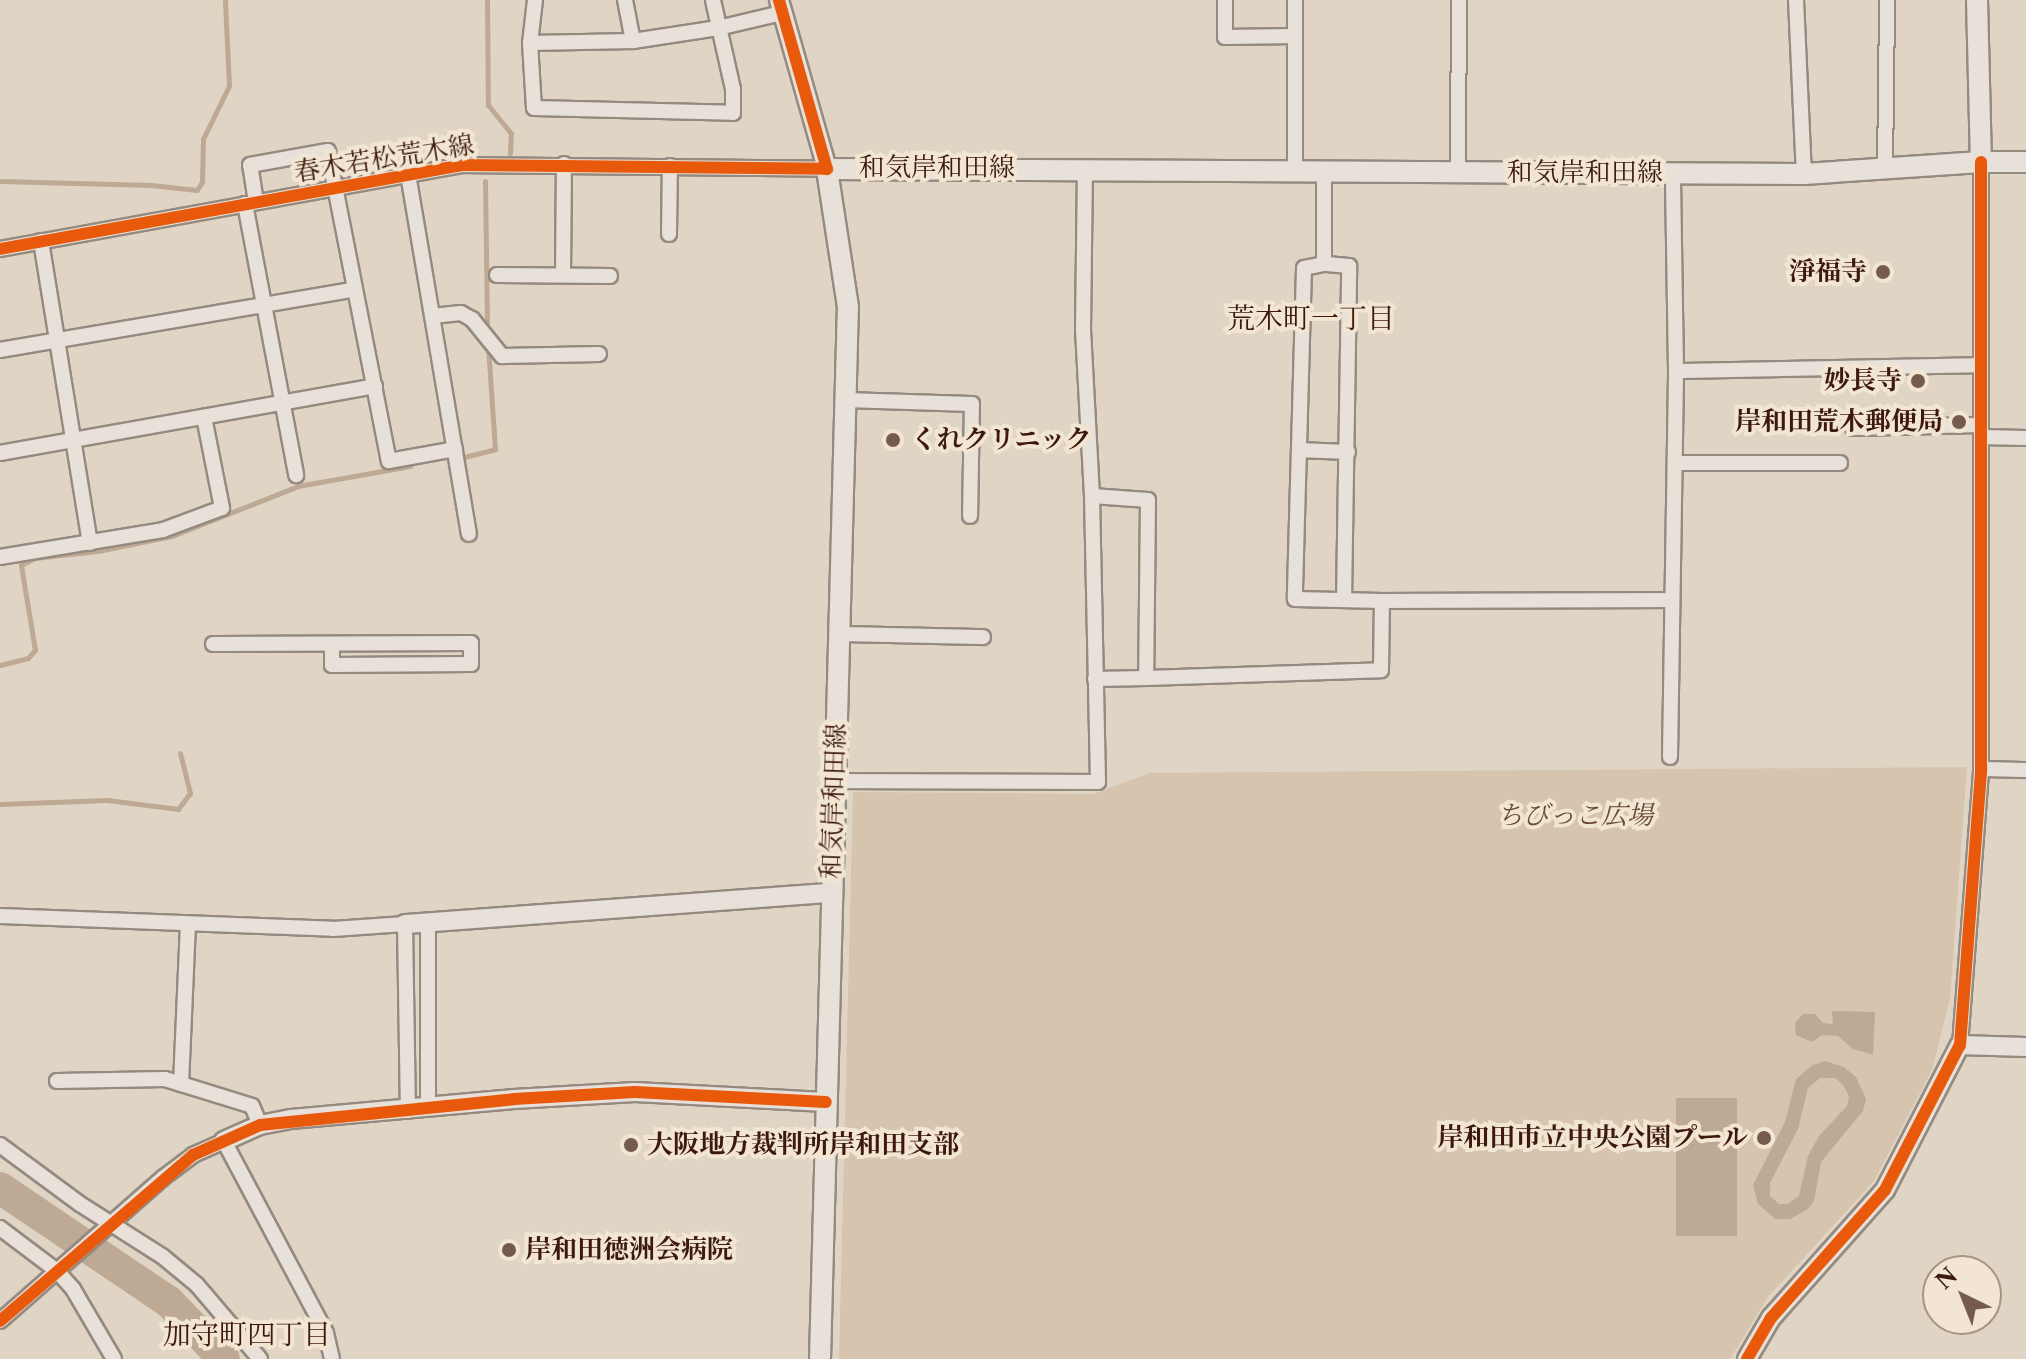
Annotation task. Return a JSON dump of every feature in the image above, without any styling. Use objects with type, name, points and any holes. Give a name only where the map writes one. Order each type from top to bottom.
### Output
[{"type":"main road","points":[[1977,0],[1981,162]]},
{"type":"main road","name":"和気岸和田線","points":[[820,1359],[848,307],[827,169],[1804,174],[1981,162],[2026,162]]},
{"type":"street","points":[[535,0],[530,43],[534,108],[733,113],[733,89],[713,0]]},
{"type":"street","points":[[625,0],[633,41]]},
{"type":"street","points":[[1225,0],[1225,37],[1295,36]]},
{"type":"street","points":[[1295,0],[1295,170]]},
{"type":"street","points":[[1458,172],[1459,0]]},
{"type":"street","points":[[1796,0],[1804,174]]},
{"type":"street","points":[[1885,170],[1887,0]]},
{"type":"street","points":[[530,43],[633,41],[718,28],[781,6],[827,169]]},
{"type":"street","points":[[296,475],[264,305],[251,203],[250,165],[328,151],[389,461],[455,449]]},
{"type":"street","points":[[1747,1359],[1771,1318],[1885,1190],[1960,1045],[1981,769],[1981,162]]},
{"type":"street","points":[[563,275],[564,164]]},
{"type":"street","name":"春木若松荒木線","points":[[0,249],[464,165],[827,169]]},
{"type":"street","points":[[669,234],[670,166]]},
{"type":"street","points":[[835,781],[1098,782],[1092,496],[1083,330],[1085,169]]},
{"type":"street","points":[[1324,171],[1324,264]]},
{"type":"street","points":[[1670,757],[1676,371],[1673,173]]},
{"type":"street","points":[[408,174],[469,534]]},
{"type":"street","points":[[41,241],[90,543]]},
{"type":"street","points":[[1344,600],[1349,266],[1324,264],[1304,268],[1295,599],[1382,601],[1672,600]]},
{"type":"street","points":[[497,275],[610,276]]},
{"type":"street","points":[[0,350],[355,289]]},
{"type":"street","points":[[432,316],[461,313],[472,319],[502,356],[599,354]]},
{"type":"street","points":[[1676,371],[1981,365]]},
{"type":"street","points":[[0,453],[375,386]]},
{"type":"street","points":[[845,400],[972,404],[970,516]]},
{"type":"street","points":[[0,557],[163,530],[222,508],[204,417]]},
{"type":"street","points":[[1853,428],[1981,431],[2026,438]]},
{"type":"street","points":[[1299,450],[1348,452]]},
{"type":"street","points":[[1675,463],[1840,463]]},
{"type":"street","points":[[1092,496],[1148,500],[1146,678]]},
{"type":"street","points":[[1095,679],[1381,670],[1382,601]]},
{"type":"street","points":[[839,634],[983,637]]},
{"type":"street","points":[[213,644],[471,643],[471,664],[332,665],[332,644]]},
{"type":"street","points":[[1981,769],[2026,770]]},
{"type":"street","points":[[0,916],[333,929],[832,893]]},
{"type":"street","points":[[428,922],[428,1108]]},
{"type":"street","points":[[405,924],[408,1111]]},
{"type":"street","points":[[181,1084],[188,925]]},
{"type":"street","points":[[1960,1045],[2026,1047]]},
{"type":"street","points":[[57,1081],[165,1079],[252,1106],[260,1125]]},
{"type":"street","points":[[0,1321],[193,1155],[260,1125],[635,1092],[826,1102]]},
{"type":"street","points":[[224,1141],[326,1333],[332,1359]]},
{"type":"street","points":[[0,1145],[197,1285],[260,1359]]},
{"type":"street","points":[[0,1228],[60,1269],[114,1359]]},
{"type":"green space","name":"ちびっこ広場","points":[[1967,767],[1950,999],[1932,1070],[1874,1181],[1768,1297],[1730,1359],[839,1359],[853,792],[1094,794],[1149,773]]},
{"type":"shaded area","points":[[1832,1011],[1875,1012],[1873,1055],[1853,1049],[1838,1036],[1822,1035],[1812,1042],[1796,1035],[1795,1023],[1803,1014],[1815,1014],[1823,1023],[1833,1024]]},
{"type":"shaded area","points":[[1825,1061],[1844,1067],[1856,1077],[1866,1099],[1863,1111],[1821,1162],[1814,1201],[1808,1209],[1790,1219],[1775,1219],[1758,1204],[1753,1185],[1785,1122],[1796,1079],[1813,1065]],"holes":[[[1820,1078],[1835,1078],[1849,1096],[1847,1106],[1819,1136],[1808,1156],[1799,1196],[1788,1204],[1779,1204],[1770,1196],[1770,1183],[1798,1129],[1808,1088]]]},
{"type":"shaded area","points":[[1676,1098],[1737,1098],[1737,1236],[1676,1236]]},
{"type":"waterway","points":[[0,181],[151,185],[197,190],[202,182],[203,139],[229,86],[225,0]]},
{"type":"waterway","points":[[487,0],[488,105],[511,133],[510,153]]},
{"type":"waterway","points":[[485,181],[487,331]]},
{"type":"waterway","points":[[464,457],[495,449],[488,345]]},
{"type":"waterway","points":[[0,665],[28,658],[35,650],[21,565],[35,558],[98,551],[172,536],[298,486],[410,466]]},
{"type":"waterway","points":[[0,804],[107,800],[178,809],[190,793],[180,753]]},
{"type":"waterway","points":[[0,1188],[169,1302],[224,1359]]},
{"type":"cycle path","points":[[0,249],[464,165],[827,169],[779,0]]},
{"type":"cycle path","points":[[1747,1359],[1771,1318],[1885,1190],[1960,1045],[1981,769],[1981,162]]},
{"type":"cycle path","points":[[0,1321],[193,1155],[260,1125],[514,1099],[635,1092],[826,1102]]},
{"type":"place","name":"淨福寺","points":[[1883,272]]},
{"type":"place","name":"妙長寺","points":[[1918,381]]},
{"type":"place","name":"岸和田荒木郵便局","points":[[1959,422]]},
{"type":"place","name":"くれクリニック","points":[[893,440]]},
{"type":"place","name":"岸和田市立中央公園プール","points":[[1764,1138]]},
{"type":"place","name":"大阪地方裁判所岸和田支部","points":[[631,1145]]},
{"type":"place","name":"岸和田徳洲会病院","points":[[509,1250]]},
{"type":"district","name":"荒木町一丁目","points":[[1311,318]]},
{"type":"district","name":"加守町四丁目","points":[[247,1334]]}]
